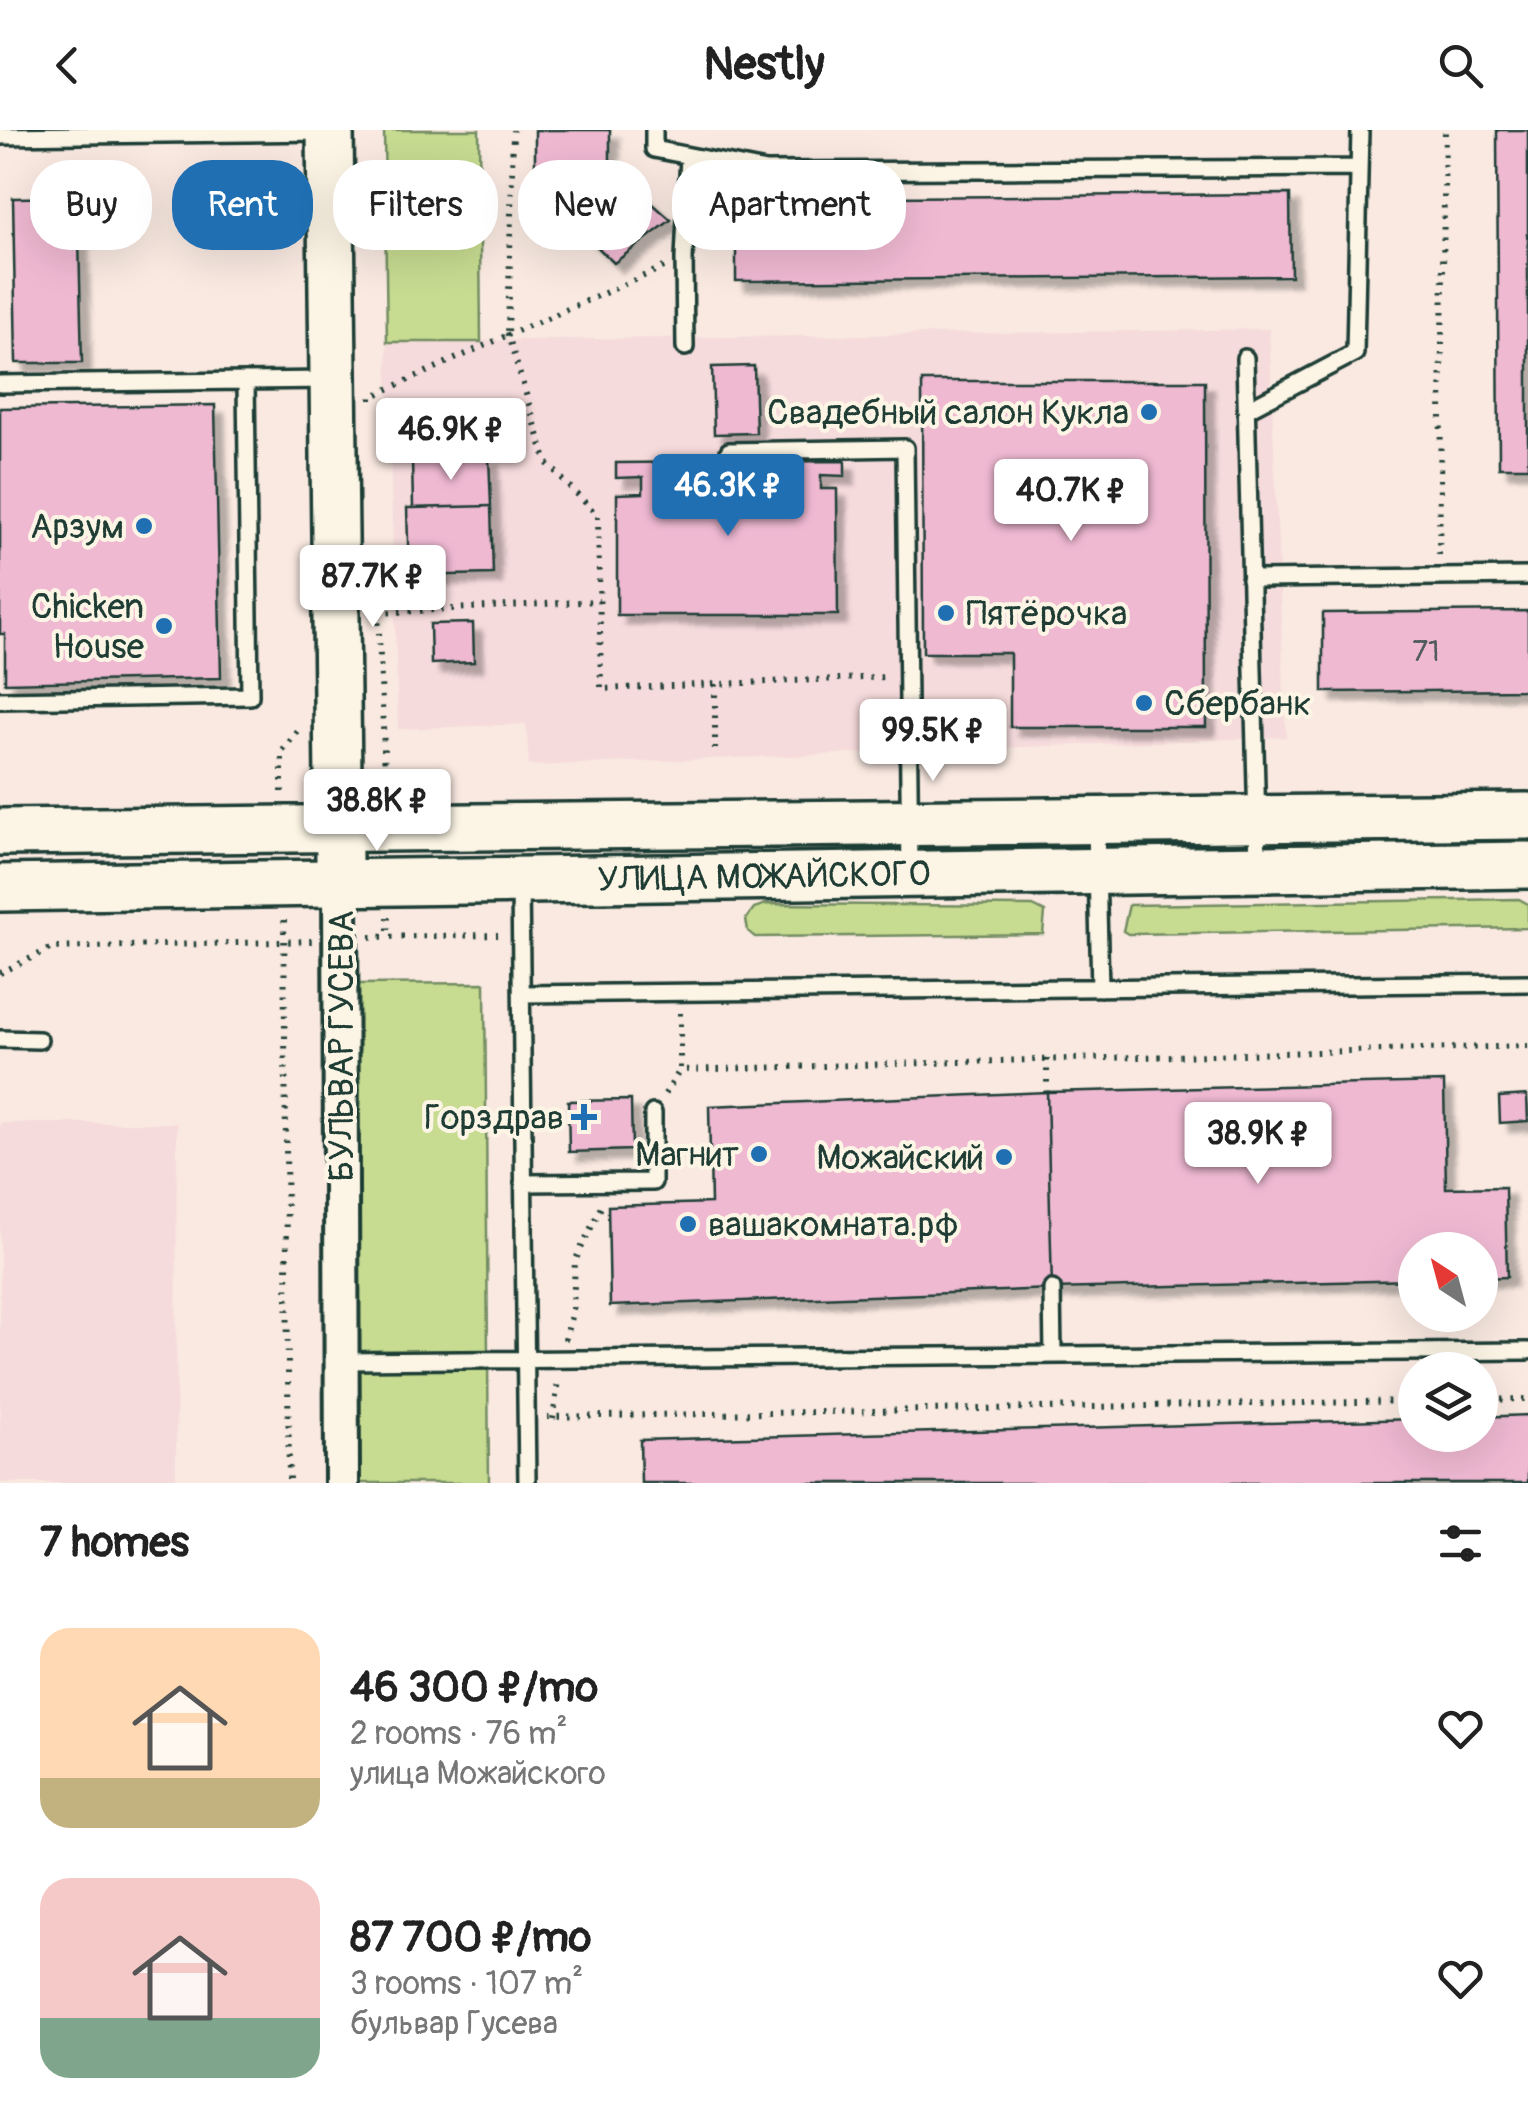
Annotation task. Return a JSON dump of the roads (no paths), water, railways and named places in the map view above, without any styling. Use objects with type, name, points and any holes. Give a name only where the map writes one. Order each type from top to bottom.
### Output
[{"type":"main road","name":"БУЛЬВАР ГУСЕВА","points":[[330,131],[352,388],[338,829],[340,882]]},
{"type":"main road","name":"УЛИЦА МОЖАЙСКОГО","points":[[0,832],[1528,816]]},
{"type":"main road","name":"УЛИЦА МОЖАЙСКОГО","points":[[0,888],[1528,865]]},
{"type":"street","name":"БУЛЬВАР ГУСЕВА","points":[[340,882],[342,1483]]},
{"type":"lane","points":[[654,130],[654,149],[766,171],[1359,168]]},
{"type":"lane","points":[[1246,410],[1355,353],[1360,130]]},
{"type":"lane","points":[[0,136],[330,131]]},
{"type":"lane","points":[[685,347],[689,156]]},
{"type":"lane","points":[[1244,358],[1258,869]]},
{"type":"lane","points":[[0,700],[250,696],[246,381]]},
{"type":"lane","points":[[0,384],[246,381],[352,388]]},
{"type":"lane","points":[[729,451],[905,448],[910,874]]},
{"type":"lane","points":[[1250,579],[1528,576]]},
{"type":"lane","points":[[1096,820],[1100,988]]},
{"type":"lane","points":[[520,880],[526,1483]]},
{"type":"lane","points":[[522,994],[1528,983]]},
{"type":"lane","points":[[0,1040],[40,1040]]},
{"type":"lane","points":[[524,1183],[652,1182],[653,1113]]},
{"type":"lane","points":[[1052,1289],[1053,1355]]},
{"type":"lane","points":[[342,1360],[1528,1352]]},
{"type":"place","name":"Свадебный салон Кукла","points":[[1149,412]]},
{"type":"place","name":"Арзум","points":[[144,526]]},
{"type":"place","name":"Пятёрочка","points":[[946,613]]},
{"type":"place","name":"Chicken House","points":[[164,626]]},
{"type":"place","name":"Сбербанк","points":[[1144,703]]},
{"type":"place","name":"Горздрав","points":[[584,1117]]},
{"type":"place","name":"Магнит","points":[[759,1154]]},
{"type":"place","name":"Можайский","points":[[1004,1157]]},
{"type":"place","name":"вашакомната.рф","points":[[688,1224]]}]
